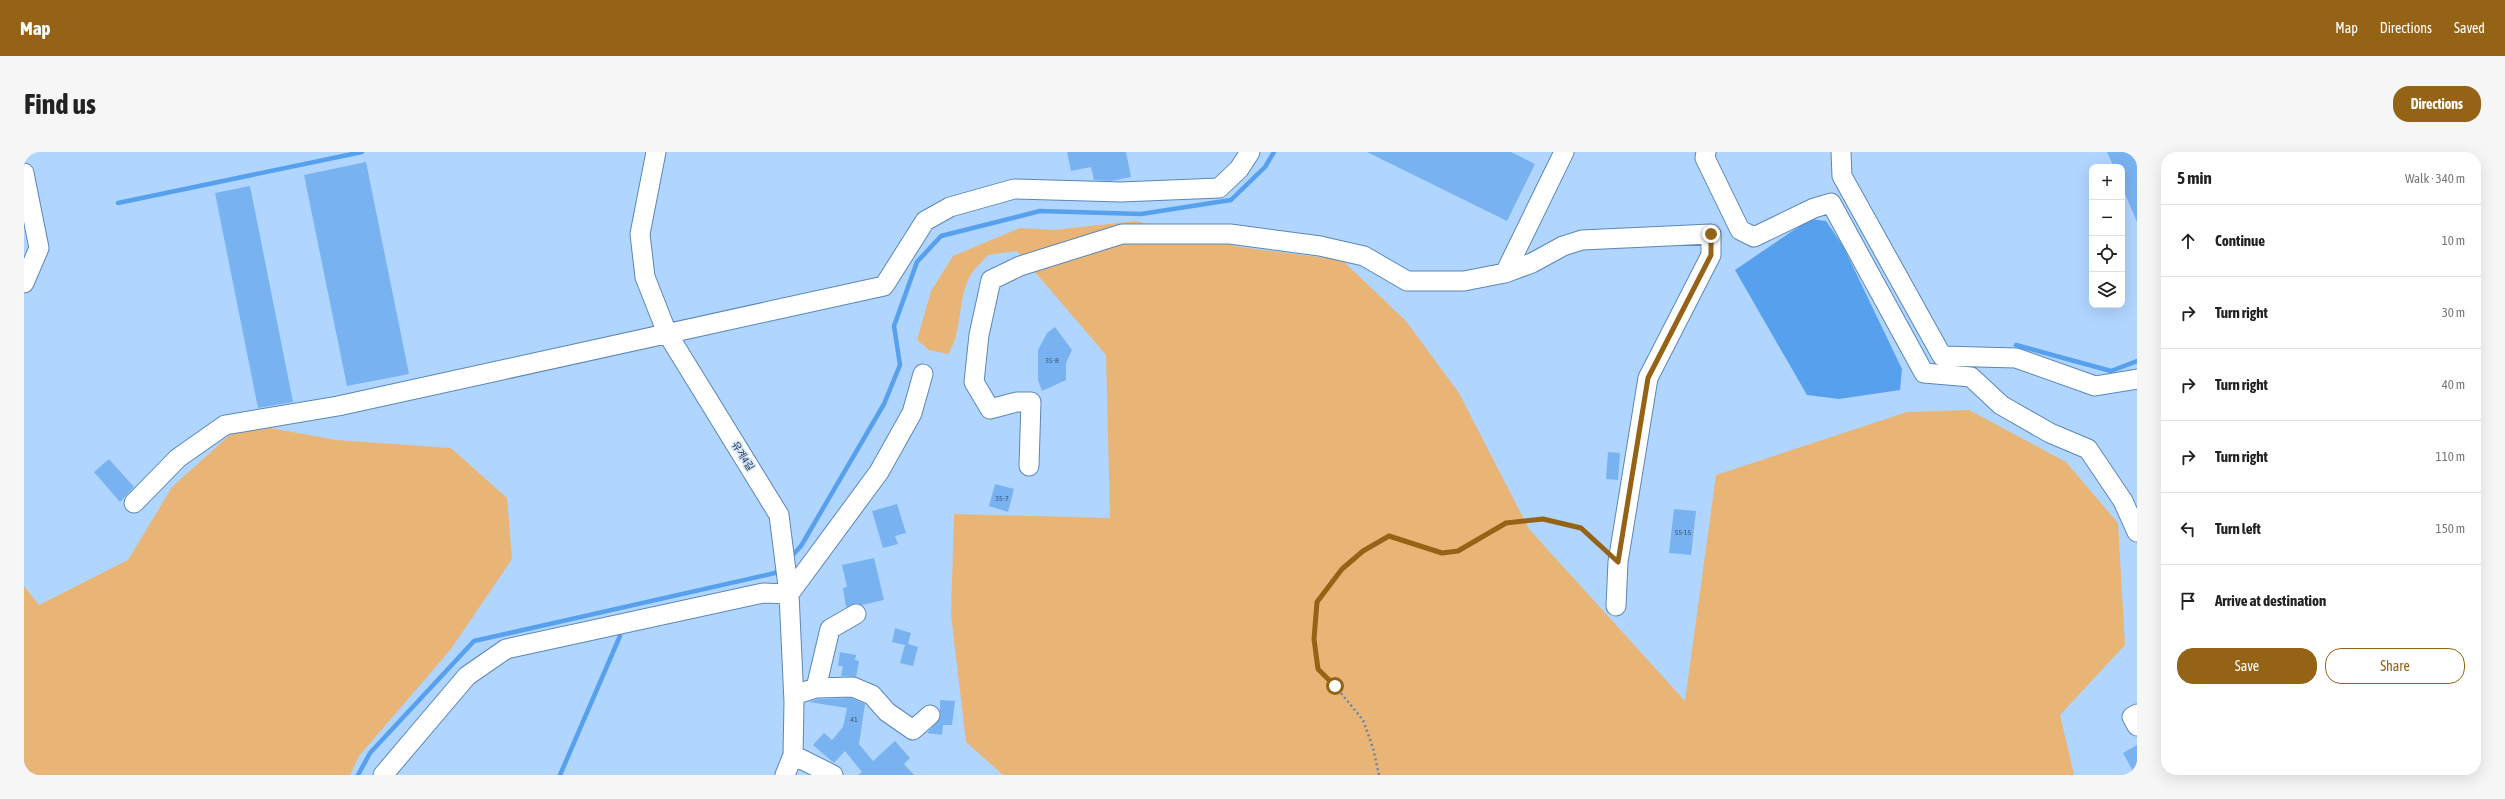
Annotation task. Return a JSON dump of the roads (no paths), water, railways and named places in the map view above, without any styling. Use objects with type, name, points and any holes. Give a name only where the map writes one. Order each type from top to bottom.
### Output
[{"type":"street","name":"유계4길","points":[[656,152],[640,234],[646,277],[667,333],[779,515],[789,594],[794,695],[793,756],[785,775]]},
{"type":"street","points":[[134,503],[178,458],[226,425],[338,406],[884,286],[925,221],[950,207],[1014,189],[1121,192],[1219,188],[1239,169],[1250,152]]},
{"type":"street","points":[[1505,272],[1564,152]]},
{"type":"street","points":[[1706,152],[1705,158],[1740,230],[1754,237],[1814,208],[1831,203],[1924,373],[1971,377],[2001,405],[2050,433],[2088,449],[2123,501],[2137,532]]},
{"type":"street","points":[[1841,152],[1842,176],[1942,356],[2016,358],[2095,386],[2137,379]]},
{"type":"street","points":[[24,173],[39,248],[24,283]]},
{"type":"street","points":[[1029,466],[1031,402],[1017,402],[990,409],[974,382],[979,335],[991,280],[1020,266],[1122,234],[1230,234],[1320,246],[1364,256],[1407,281],[1464,281],[1505,272],[1532,263],[1563,246],[1582,240],[1711,234],[1711,255],[1648,378],[1618,562],[1616,606]]},
{"type":"street","points":[[383,775],[467,676],[506,649],[763,593],[789,594],[879,472],[912,413],[923,374]]},
{"type":"street","points":[[816,688],[830,629],[856,614]]},
{"type":"street","points":[[794,695],[816,688],[853,687],[872,695],[887,712],[913,730],[930,715]]},
{"type":"street","points":[[2137,714],[2132,717],[2137,726]]},
{"type":"street","points":[[793,756],[833,775]]},
{"type":"water","points":[[1810,219],[1826,221],[1843,246],[1902,369],[1900,390],[1839,399],[1807,395],[1735,270]]},
{"type":"waterway","points":[[118,203],[362,152]]},
{"type":"waterway","points":[[790,558],[801,546],[884,404],[900,365],[894,326],[917,262],[941,236],[1040,211],[1141,214],[1231,200],[1265,167],[1274,152]]},
{"type":"waterway","points":[[2016,345],[2111,371],[2137,361]]},
{"type":"waterway","points":[[358,775],[370,753],[474,641],[775,573],[781,567]]},
{"type":"waterway","points":[[560,775],[620,636]]}]
